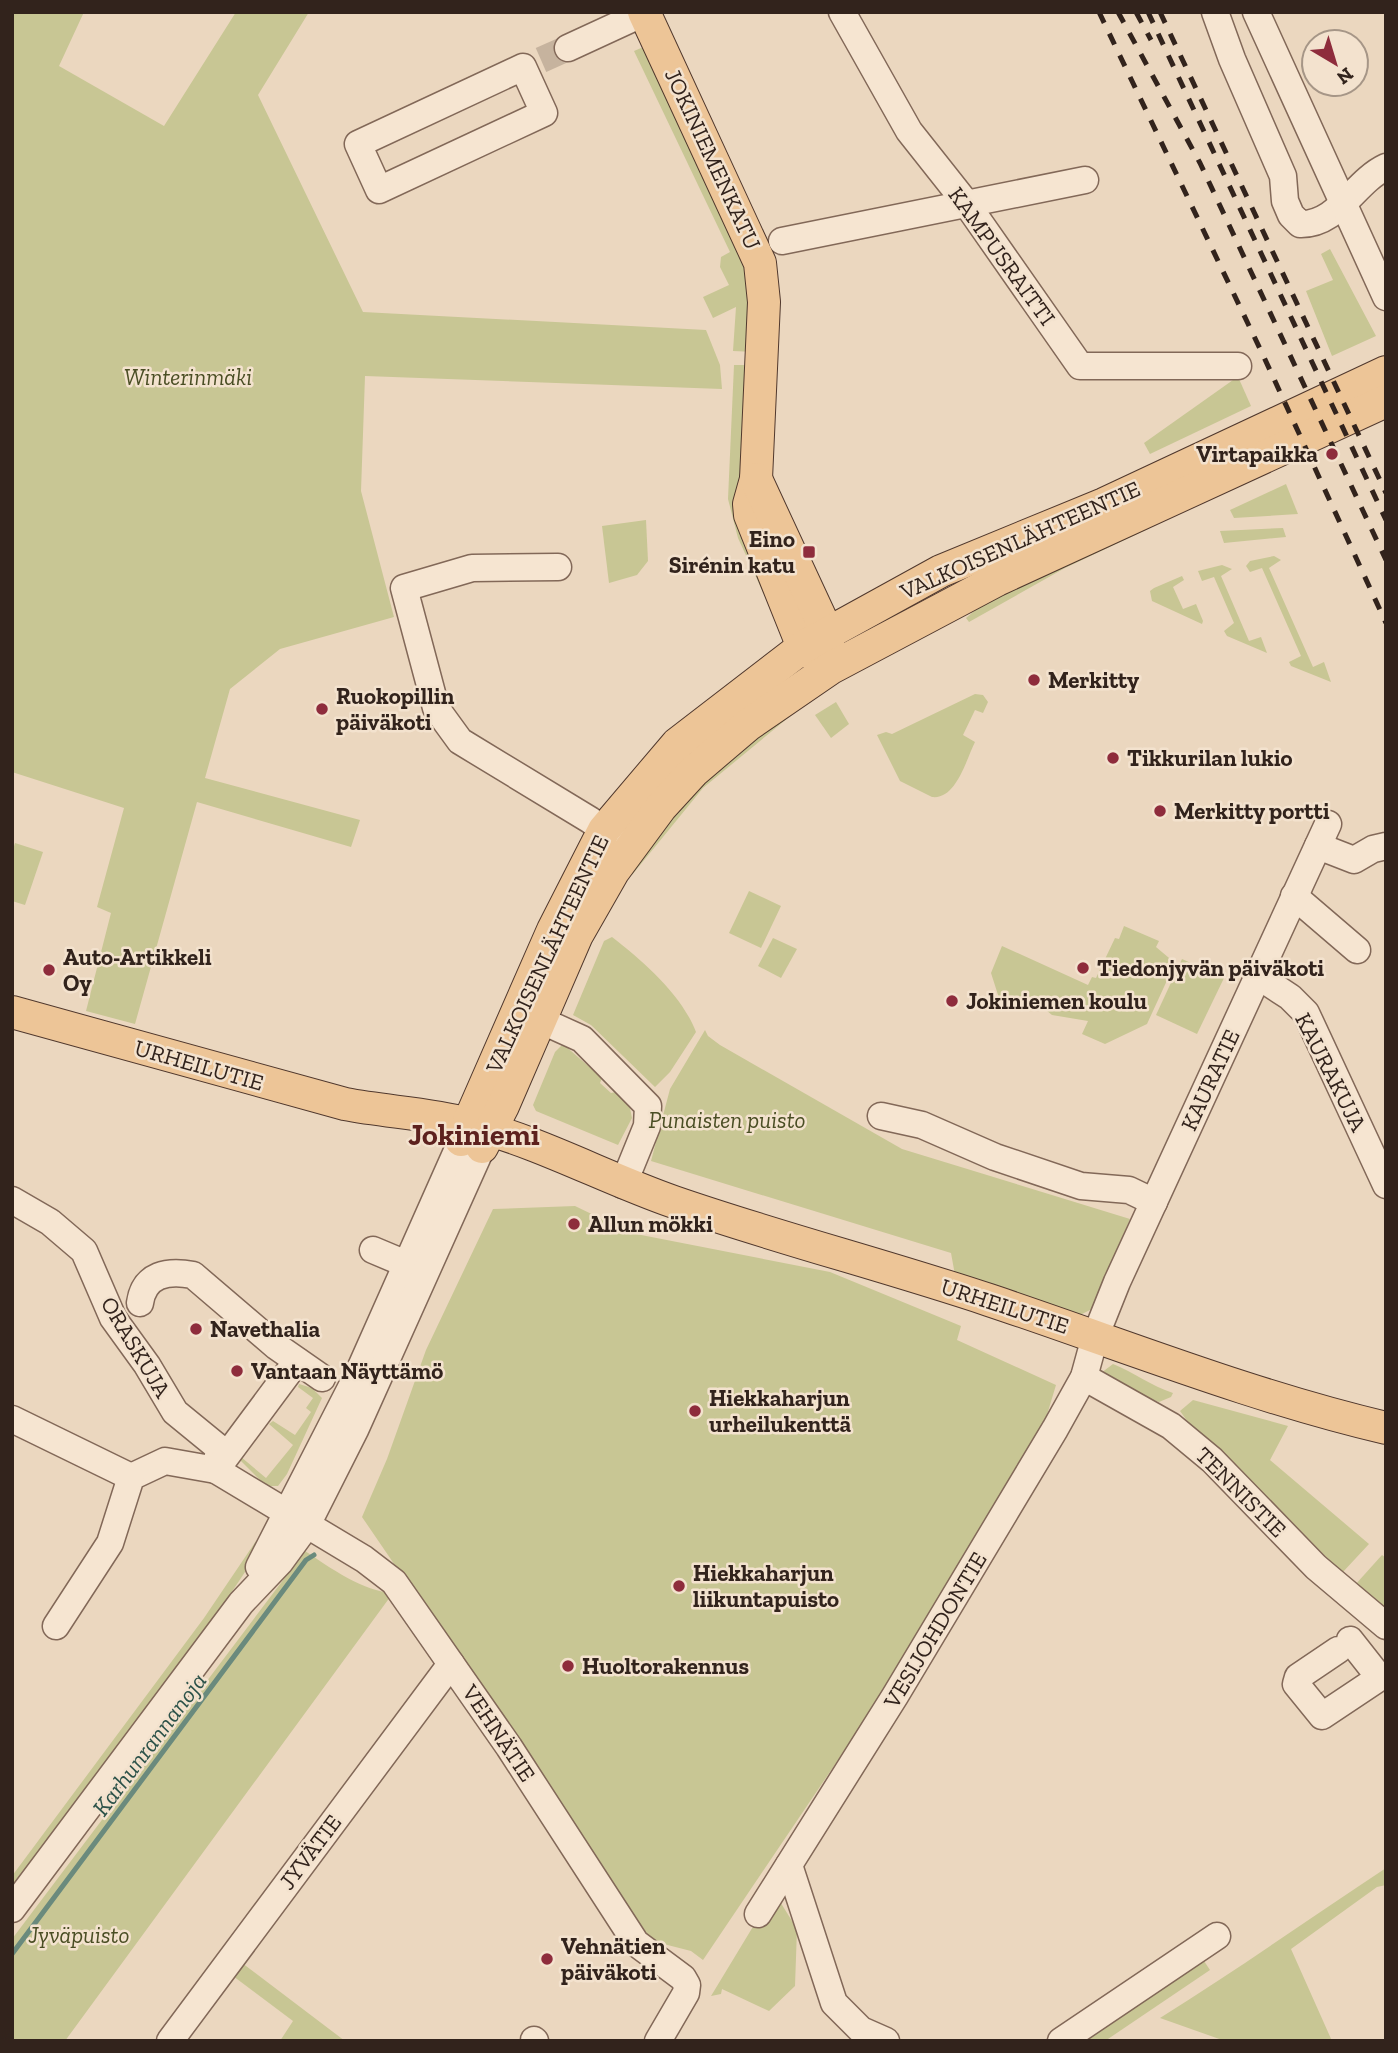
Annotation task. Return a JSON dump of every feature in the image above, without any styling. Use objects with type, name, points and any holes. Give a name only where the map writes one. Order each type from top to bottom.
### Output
[{"type":"main road","name":"JOKINIEMENKATU","points":[[645,12],[760,263],[764,302],[756,479],[749,503],[750,515],[815,640]]},
{"type":"main road","name":"VALKOISENLÄHTEENTIE","points":[[475,1135],[553,930],[677,744],[815,640],[941,571],[1104,504],[1386,372]]},
{"type":"main road","name":"VALKOISENLÄHTEENTIE","points":[[475,1135],[540,1020],[616,839],[661,807],[695,771],[748,725],[831,668],[997,580],[1386,401]]},
{"type":"main road","points":[[815,640],[831,668]]},
{"type":"main road","name":"URHEILUTIE","points":[[12,1012],[276,1087],[387,1112],[407,1125],[475,1135],[582,1163],[623,1185],[974,1295],[1234,1386],[1386,1428]]},
{"type":"street","points":[[568,48],[645,12]]},
{"type":"street","name":"KAMPUSRAITTI","points":[[842,12],[909,131],[966,203],[1080,366],[1238,366]]},
{"type":"street","points":[[1215,12],[1235,66],[1283,176],[1285,201],[1291,215],[1300,224],[1314,224],[1386,167]]},
{"type":"street","points":[[1256,12],[1342,204],[1375,251],[1386,297]]},
{"type":"street","points":[[532,63],[544,113],[379,190],[358,144],[532,63]]},
{"type":"street","points":[[782,241],[1086,180]]},
{"type":"street","points":[[1342,204],[1386,192]]},
{"type":"street","points":[[558,567],[472,568],[404,588],[436,708],[448,727],[460,741],[616,839]]},
{"type":"street","name":"KAURATIE","points":[[1095,1337],[1154,1202],[1323,835],[1354,860],[1373,849],[1386,846]]},
{"type":"street","points":[[1294,896],[1357,950]]},
{"type":"street","name":"KAURAKUJA","points":[[1258,976],[1290,998],[1306,1013],[1386,1185]]},
{"type":"street","points":[[540,1020],[582,1039],[648,1106],[647,1126],[623,1185]]},
{"type":"street","points":[[881,1115],[922,1125],[995,1157],[1081,1186],[1129,1190],[1154,1202]]},
{"type":"street","name":"VALKOISENLÄHTEENTIE","points":[[12,1909],[241,1603],[280,1562],[298,1520],[355,1430],[415,1268],[475,1135]]},
{"type":"street","name":"ORASKUJA","points":[[12,1200],[50,1222],[84,1251],[113,1318],[147,1365],[174,1412],[219,1448],[215,1470]]},
{"type":"street","points":[[373,1251],[415,1268]]},
{"type":"street","points":[[140,1303],[145,1284],[151,1279],[176,1271],[193,1275],[321,1378]]},
{"type":"street","name":"VESIJOHDONTIE","points":[[758,1914],[970,1573],[1084,1377],[1095,1337]]},
{"type":"street","points":[[215,1470],[297,1361]]},
{"type":"street","name":"TENNISTIE","points":[[1084,1377],[1171,1426],[1212,1460],[1316,1567],[1386,1626]]},
{"type":"street","points":[[12,1419],[131,1477]]},
{"type":"street","points":[[56,1626],[110,1543],[131,1477],[166,1461],[189,1463],[215,1470],[298,1520]]},
{"type":"street","name":"VEHNÄTIE","points":[[298,1520],[364,1559],[394,1582],[579,1853],[636,1943],[683,1978],[687,1985],[686,1993],[658,2041]]},
{"type":"street","name":"JYVÄTIE","points":[[170,2041],[451,1664]]},
{"type":"street","points":[[789,1865],[834,2003],[861,2031],[886,2041]]},
{"type":"street","points":[[1061,2041],[1217,1936]]},
{"type":"green space","name":"Winterinmäki","points":[[12,12],[84,12],[59,66],[164,126],[236,12],[309,12],[258,95],[363,312],[706,330],[720,365],[722,389],[365,376],[361,491],[394,617],[280,649],[230,689],[205,778],[360,820],[351,847],[197,802],[135,1024],[86,1011],[111,913],[97,907],[124,808],[12,772]]},
{"type":"green space","points":[[648,45],[750,259],[755,352],[733,351],[736,307],[713,318],[703,297],[729,285],[720,267],[721,257],[730,252],[634,51]]},
{"type":"green space","points":[[1330,249],[1376,336],[1332,356],[1306,291],[1333,280],[1321,254]]},
{"type":"green space","points":[[734,365],[751,365],[773,614],[738,538],[728,499]]},
{"type":"green space","points":[[1239,379],[1251,406],[1150,454],[1144,443],[1233,380]]},
{"type":"green space","points":[[1286,484],[1298,514],[1234,518],[1230,510]]},
{"type":"green space","points":[[646,520],[648,561],[637,575],[609,583],[602,526]]},
{"type":"green space","points":[[1145,524],[1148,529],[1065,568],[969,622],[966,618],[988,599]]},
{"type":"green space","points":[[1283,528],[1286,537],[1224,543],[1220,531]]},
{"type":"green space","points":[[1274,556],[1281,560],[1269,568],[1313,667],[1324,662],[1331,682],[1291,666],[1289,662],[1301,656],[1262,568],[1250,572],[1246,566],[1250,561]]},
{"type":"green space","points":[[1222,565],[1232,569],[1221,576],[1249,641],[1261,637],[1267,653],[1227,636],[1224,631],[1234,623],[1214,577],[1202,581],[1198,571]]},
{"type":"green space","points":[[1182,576],[1184,580],[1173,587],[1183,609],[1196,604],[1202,624],[1152,601],[1150,591]]},
{"type":"green space","points":[[975,694],[983,695],[988,702],[983,713],[975,710],[963,735],[975,742],[954,786],[940,796],[932,797],[900,781],[877,735],[886,732],[892,734]]},
{"type":"green space","points":[[836,702],[849,724],[831,738],[815,715]]},
{"type":"green space","points":[[790,708],[794,713],[703,788],[632,875],[625,872],[669,813]]},
{"type":"green space","points":[[15,843],[43,852],[25,905],[12,901],[12,853]]},
{"type":"green space","points":[[749,891],[781,906],[761,948],[729,933]]},
{"type":"green space","points":[[1124,926],[1159,941],[1156,947],[1175,963],[1147,1024],[1105,1044],[1082,1034],[1088,1021],[1052,1015],[1025,993],[1019,1006],[999,998],[991,973],[1002,946],[1088,985],[1092,977],[1096,978],[1115,938],[1119,939]]},
{"type":"green space","points":[[612,937],[649,968],[671,992],[690,1018],[696,1032],[670,1072],[655,1087],[591,1025],[573,1015],[604,941]]},
{"type":"green space","points":[[773,938],[797,949],[781,978],[758,966]]},
{"type":"green space","points":[[1182,959],[1224,978],[1197,1034],[1156,1015]]},
{"type":"green space","name":"Punaisten puisto","points":[[705,1030],[708,1036],[720,1045],[902,1149],[1130,1219],[1092,1309],[1074,1318],[955,1275],[951,1253],[651,1161],[670,1089]]},
{"type":"green space","points":[[563,1044],[602,1078],[600,1083],[611,1093],[616,1092],[630,1108],[632,1118],[618,1145],[536,1111],[533,1105],[555,1052]]},
{"type":"green space","name":"Hiekkaharjun liikuntapuisto","points":[[575,1206],[631,1233],[830,1272],[961,1326],[957,1340],[1056,1385],[1040,1438],[871,1711],[703,1960],[691,1951],[652,1941],[362,1517],[387,1459],[426,1350],[493,1209]]},
{"type":"green space","points":[[1113,1364],[1173,1393],[1171,1397],[1159,1402],[1129,1391],[1101,1373]]},
{"type":"green space","points":[[299,1384],[312,1388],[322,1398],[287,1474],[278,1486],[266,1486],[239,1459],[241,1457],[266,1478],[293,1445],[269,1424],[273,1421],[295,1435],[311,1412],[306,1408],[313,1398],[298,1387]]},
{"type":"green space","points":[[1193,1400],[1288,1426],[1270,1460],[1369,1544],[1342,1573],[1226,1455],[1201,1440],[1180,1411]]},
{"type":"green space","points":[[256,1541],[263,1545],[213,1620],[12,1889],[12,1876],[204,1618]]},
{"type":"green space","name":"Jyväpuisto","points":[[305,1551],[359,1583],[382,1592],[393,1593],[65,2041],[12,2041],[12,1939]]},
{"type":"green space","points":[[1382,1555],[1386,1558],[1386,1615],[1355,1585]]},
{"type":"green space","points":[[1386,1868],[1386,1885],[1377,1887],[1291,1949],[1332,2041],[1225,2041],[1160,2018],[1245,1963]]},
{"type":"green space","points":[[774,1892],[797,1929],[795,1986],[769,2011],[722,1989],[721,1994],[711,1996]]},
{"type":"green space","points":[[1200,1955],[1210,1970],[1105,2041],[1070,2041]]},
{"type":"green space","points":[[242,1963],[345,2041],[280,2041],[293,2021],[233,1976]]},
{"type":"waterway","name":"Karhunrannanoja","points":[[12,1954],[306,1560],[314,1555]]},
{"type":"tunnel","points":[[541,60],[568,48]]},
{"type":"railway","points":[[1099,12],[1263,355],[1386,623]]},
{"type":"railway","points":[[1118,12],[1200,163],[1386,560]]},
{"type":"railway","points":[[1136,12],[1151,40]]},
{"type":"railway","points":[[1148,12],[1386,520]]},
{"type":"railway","points":[[1160,12],[1386,493]]},
{"type":"place","name":"Virtapaikka","points":[[1332,454]]},
{"type":"place","name":"Eino Sirénin katu","points":[[809,552]]},
{"type":"place","name":"Merkitty","points":[[1034,680]]},
{"type":"place","name":"Ruokopillin päiväkoti","points":[[322,709]]},
{"type":"place","name":"Tikkurilan lukio","points":[[1113,758]]},
{"type":"place","name":"Merkitty portti","points":[[1160,811]]},
{"type":"place","name":"Tiedonjyvän päiväkoti","points":[[1083,968]]},
{"type":"place","name":"Auto-Artikkeli Oy","points":[[49,970]]},
{"type":"place","name":"Jokiniemen koulu","points":[[952,1001]]},
{"type":"place","name":"Allun mökki","points":[[574,1224]]},
{"type":"place","name":"Navethalia","points":[[196,1329]]},
{"type":"place","name":"Vantaan Näyttämö","points":[[237,1371]]},
{"type":"place","name":"Hiekkaharjun urheilukenttä","points":[[695,1411]]},
{"type":"place","name":"Hiekkaharjun liikuntapuisto","points":[[679,1586]]},
{"type":"place","name":"Huoltorakennus","points":[[568,1666]]},
{"type":"place","name":"Vehnätien päiväkoti","points":[[547,1959]]},
{"type":"district","name":"Jokiniemi","points":[[474,1135]]}]
